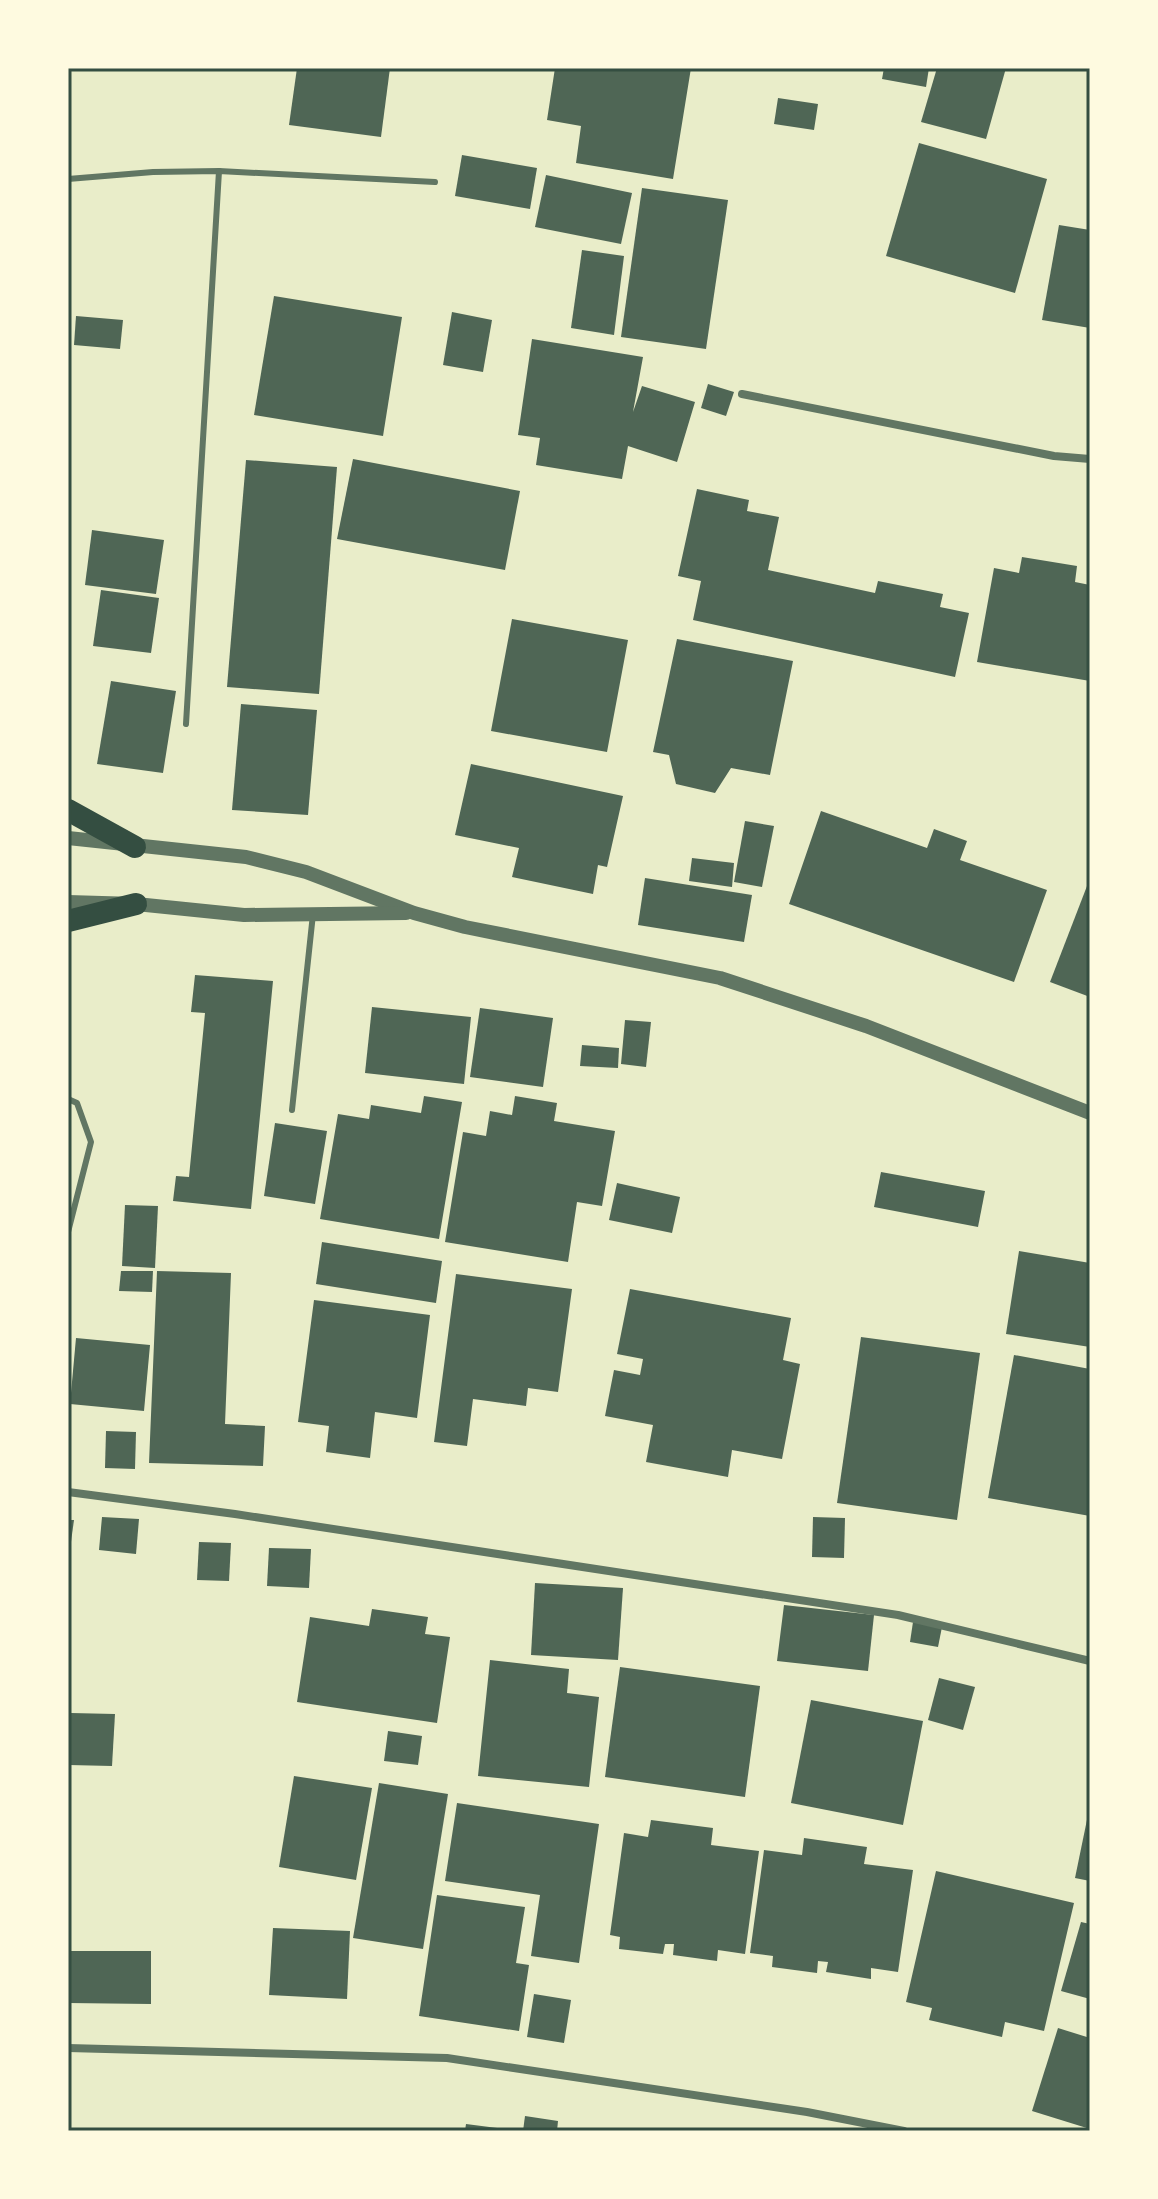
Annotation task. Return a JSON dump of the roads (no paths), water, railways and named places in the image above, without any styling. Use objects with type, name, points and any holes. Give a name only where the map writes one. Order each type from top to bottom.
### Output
[{"type":"highway","points":[[68,810],[135,847]]},
{"type":"highway","points":[[68,921],[136,904]]},
{"type":"street","points":[[742,394],[1054,456],[1090,459]]},
{"type":"street","points":[[68,838],[246,857],[306,872],[414,913],[465,927],[720,978],[866,1026],[1090,1113]]},
{"type":"street","points":[[68,902],[136,904],[244,915],[414,913]]},
{"type":"street","points":[[68,1492],[235,1514],[898,1615],[1090,1661]]},
{"type":"street","points":[[68,2048],[447,2058],[807,2112],[904,2131]]},
{"type":"lane","points":[[68,179],[153,172],[219,171],[435,182]]},
{"type":"lane","points":[[186,724],[219,171]]},
{"type":"lane","points":[[292,1110],[313,914]]},
{"type":"lane","points":[[68,1099],[77,1103],[91,1142],[68,1232]]}]
